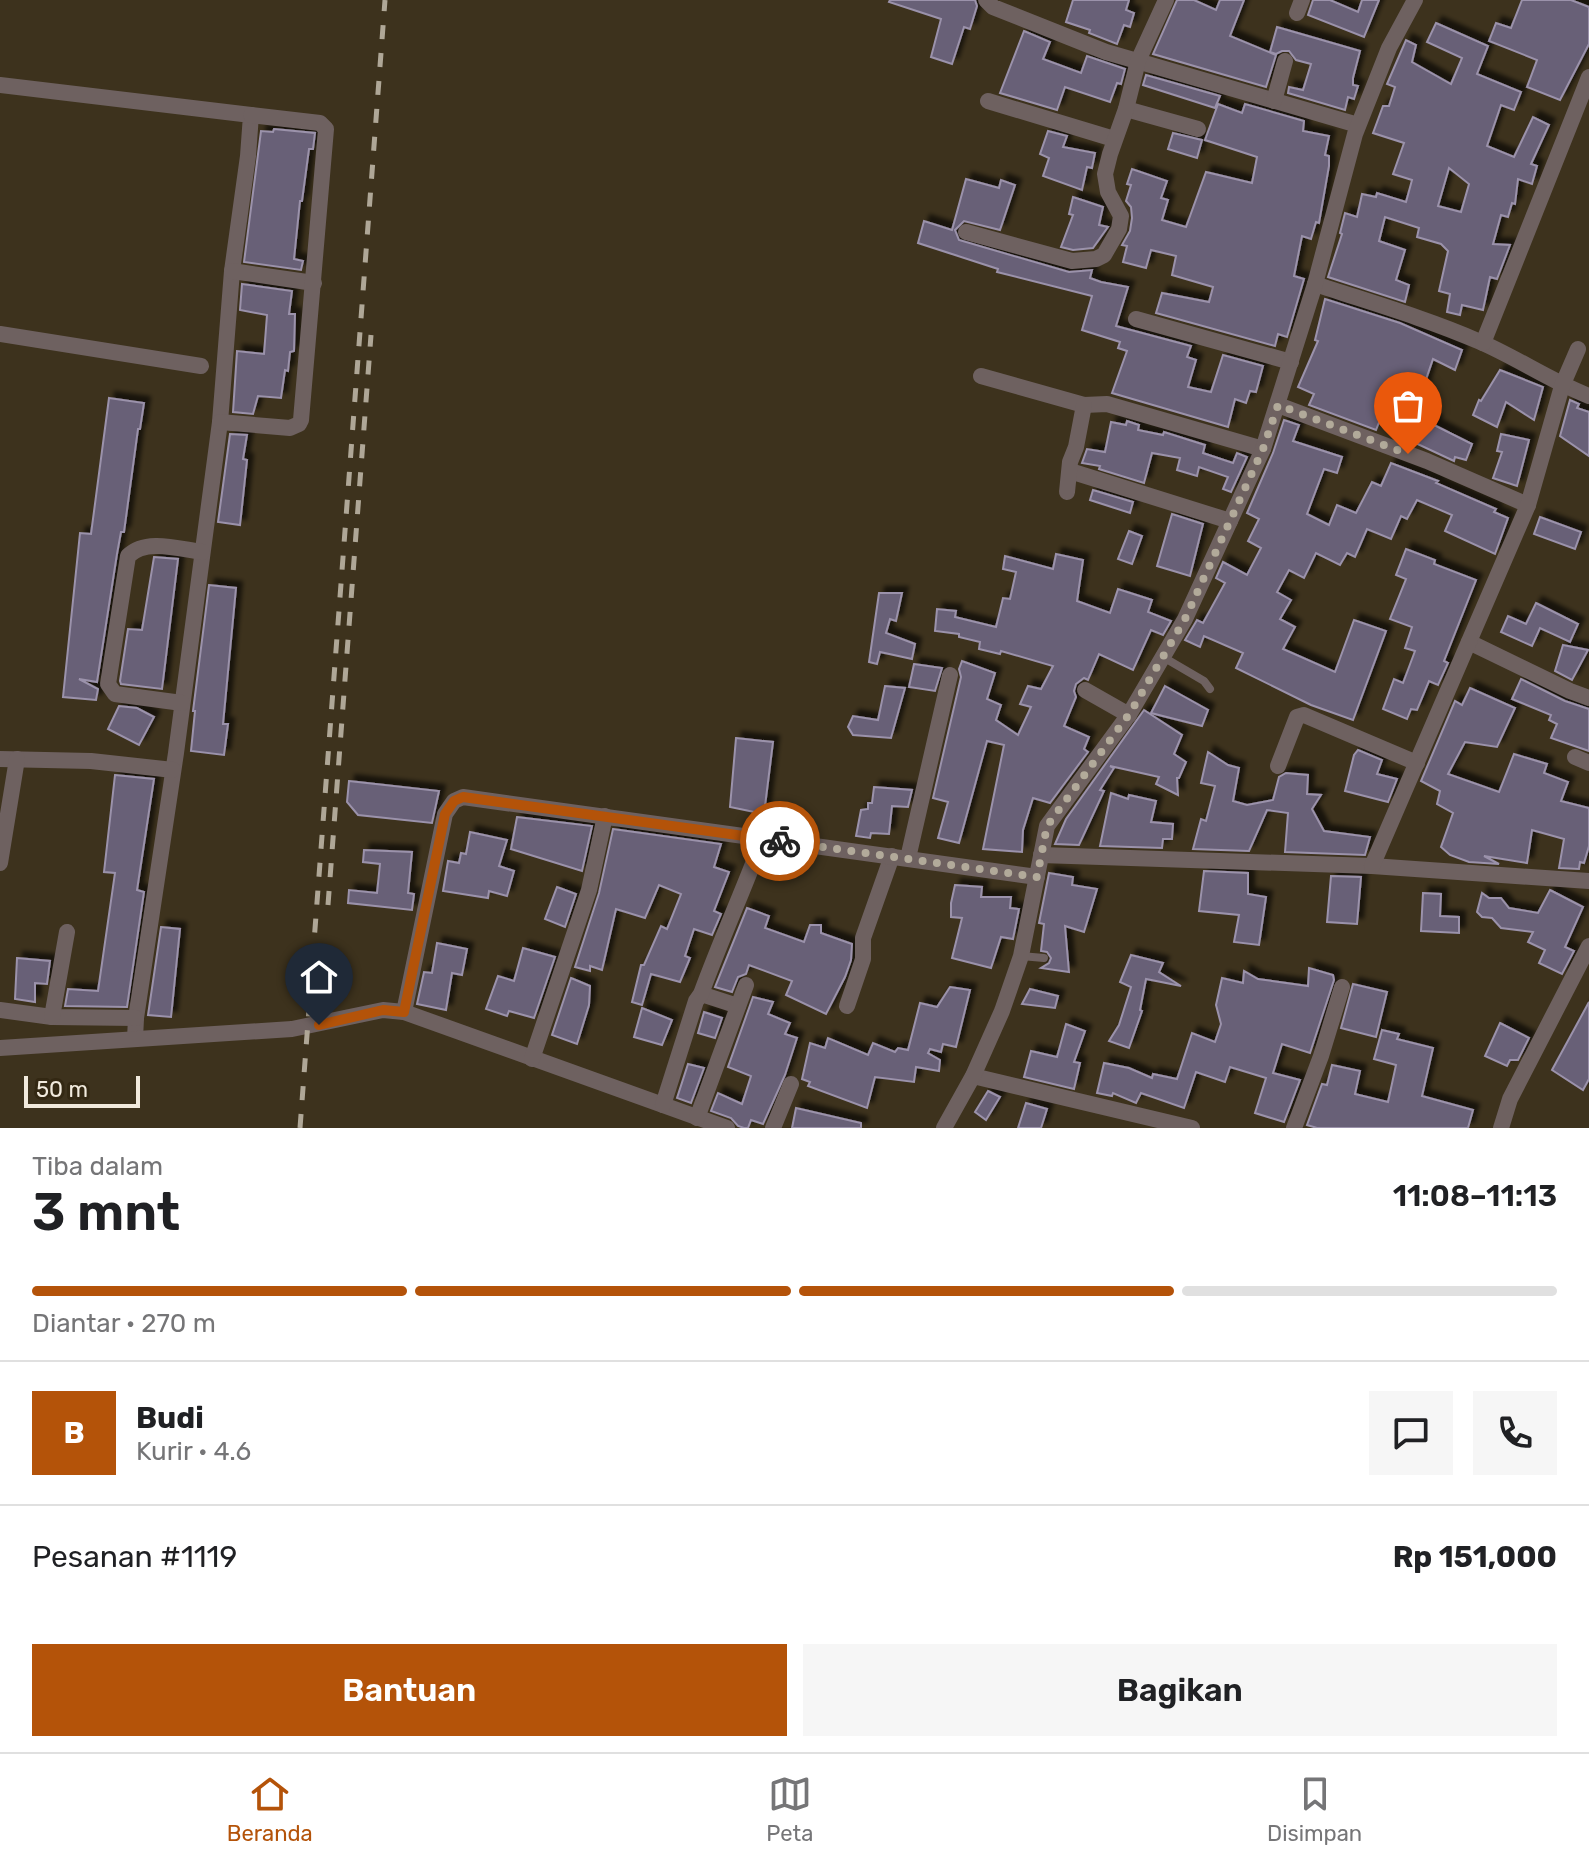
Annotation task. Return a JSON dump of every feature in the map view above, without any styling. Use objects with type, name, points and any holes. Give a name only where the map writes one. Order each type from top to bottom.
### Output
[{"type":"street","points":[[986,0],[993,7],[1106,52],[1358,125]]},
{"type":"street","points":[[966,232],[1072,261],[1087,261],[1104,255],[1119,229],[1121,216],[1108,192],[1105,174],[1138,61],[1166,0]]},
{"type":"street","points":[[944,1128],[973,1076],[1002,1011],[1021,956],[1047,826],[1129,715],[1185,619],[1263,449],[1315,284],[1358,125],[1389,48],[1415,0]]},
{"type":"street","points":[[1274,101],[1285,61]]},
{"type":"street","points":[[1483,343],[1589,77]]},
{"type":"street","points":[[0,85],[320,123],[326,129],[299,424],[290,428],[220,422]]},
{"type":"street","points":[[988,101],[1114,139]]},
{"type":"street","points":[[1126,109],[1198,129]]},
{"type":"street","points":[[135,1039],[220,422],[232,271],[251,115]]},
{"type":"street","points":[[232,271],[314,283]]},
{"type":"street","points":[[1315,284],[1483,343],[1562,386],[1589,396]]},
{"type":"street","points":[[1136,319],[1291,362]]},
{"type":"street","points":[[0,334],[201,366]]},
{"type":"street","points":[[1372,866],[1528,505],[1562,386],[1578,349]]},
{"type":"street","points":[[981,376],[1084,405],[1107,404],[1263,449]]},
{"type":"street","points":[[1067,492],[1084,405]]},
{"type":"street","points":[[1278,405],[1427,461],[1528,505]]},
{"type":"street","points":[[1070,471],[1230,521]]},
{"type":"street","points":[[182,703],[115,694],[108,684],[128,556],[146,545],[202,552]]},
{"type":"street","points":[[1469,642],[1589,698]]},
{"type":"street","points":[[847,1006],[863,959],[863,938],[900,857],[950,675]]},
{"type":"street","points":[[1085,690],[1129,715]]},
{"type":"street","points":[[1278,766],[1297,717],[1304,715],[1417,763]]},
{"type":"street","points":[[0,759],[174,762]]},
{"type":"street","points":[[0,863],[17,759]]},
{"type":"street","points":[[404,1012],[445,814],[454,801],[463,797],[1037,877]]},
{"type":"street","points":[[532,1059],[589,890],[605,816]]},
{"type":"street","points":[[663,1105],[696,1001],[763,838]]},
{"type":"street","points":[[1041,855],[1372,866],[1589,881]]},
{"type":"street","points":[[52,1017],[67,932]]},
{"type":"street","points":[[1501,1128],[1510,1099],[1589,946]]},
{"type":"street","points":[[697,1118],[746,985]]},
{"type":"street","points":[[1294,1128],[1342,987]]},
{"type":"street","points":[[701,994],[738,1006]]},
{"type":"street","points":[[0,1010],[52,1017],[136,1018]]},
{"type":"street","points":[[0,1048],[292,1029],[383,1010],[404,1012],[727,1128]]},
{"type":"street","points":[[973,1076],[1192,1128]]},
{"type":"street","points":[[773,1128],[791,1084]]},
{"type":"lane","points":[[1163,657],[1204,681],[1210,689]]},
{"type":"lane","points":[[1021,956],[1044,958]]},
{"type":"building","points":[[890,0],[975,0],[977,6],[970,29],[964,27],[952,64],[931,57],[941,19]]},
{"type":"building","points":[[1073,0],[1129,0],[1126,10],[1134,13],[1130,27],[1124,25],[1117,44],[1089,33],[1090,30],[1066,22]]},
{"type":"building","points":[[1177,0],[1194,0],[1216,10],[1220,0],[1244,0],[1230,36],[1276,55],[1266,87],[1153,54]]},
{"type":"building","points":[[1313,0],[1330,0],[1358,12],[1362,0],[1379,0],[1364,37],[1308,15]]},
{"type":"building","points":[[1522,0],[1571,0],[1589,7],[1589,44],[1560,100],[1527,87],[1537,60],[1489,41],[1496,23],[1511,28]]},
{"type":"building","points":[[1436,23],[1488,46],[1477,74],[1521,92],[1514,110],[1501,105],[1487,146],[1514,157],[1533,117],[1549,125],[1531,164],[1537,166],[1532,184],[1518,179],[1515,204],[1512,203],[1508,217],[1501,215],[1493,244],[1510,245],[1497,279],[1490,277],[1483,310],[1462,305],[1460,315],[1447,312],[1450,294],[1439,291],[1448,251],[1441,244],[1417,237],[1419,228],[1385,217],[1379,241],[1405,250],[1396,280],[1409,285],[1405,302],[1328,277],[1342,234],[1345,213],[1357,217],[1362,194],[1376,197],[1377,193],[1406,202],[1412,180],[1393,174],[1404,143],[1373,133],[1383,106],[1389,106],[1395,87],[1387,84],[1406,40],[1416,45],[1412,62],[1451,84],[1462,58],[1427,42]],"holes":[[[1449,168],[1469,184],[1461,212],[1438,206]]]},
{"type":"building","points":[[1277,27],[1360,51],[1353,78],[1353,85],[1358,86],[1354,99],[1348,97],[1345,110],[1288,93],[1289,87],[1303,90],[1311,64],[1296,60],[1289,51],[1270,52]]},
{"type":"building","points":[[1024,31],[1050,42],[1043,59],[1081,73],[1087,56],[1125,69],[1121,84],[1117,83],[1110,102],[1065,87],[1057,110],[1000,93]]},
{"type":"building","points":[[1146,75],[1220,96],[1215,108],[1143,85]]},
{"type":"building","points":[[1218,104],[1242,113],[1245,104],[1304,121],[1303,131],[1329,136],[1325,155],[1329,156],[1329,166],[1319,223],[1316,222],[1311,239],[1302,236],[1294,276],[1304,279],[1287,337],[1278,334],[1275,346],[1156,313],[1162,293],[1209,302],[1213,287],[1172,275],[1176,256],[1151,250],[1146,268],[1123,262],[1127,246],[1122,245],[1130,231],[1132,218],[1131,207],[1126,201],[1132,169],[1167,181],[1161,198],[1168,200],[1162,220],[1186,227],[1206,172],[1252,183],[1257,157],[1205,140]]},
{"type":"building","points":[[274,129],[315,133],[313,149],[309,149],[300,201],[294,259],[303,261],[301,270],[244,262],[261,131],[273,132]]},
{"type":"building","points":[[1048,131],[1067,136],[1063,147],[1095,153],[1092,168],[1087,167],[1082,190],[1043,176],[1049,158],[1040,154]]},
{"type":"building","points":[[1173,133],[1202,140],[1197,158],[1168,149]]},
{"type":"building","points":[[966,179],[999,188],[1001,180],[1015,185],[1000,230],[964,221],[955,230],[959,240],[1069,272],[1092,270],[1090,278],[1128,287],[1116,326],[1191,346],[1187,357],[1196,360],[1188,387],[1211,392],[1223,355],[1263,366],[1256,392],[1250,391],[1246,403],[1235,399],[1228,427],[1112,393],[1127,351],[1118,348],[1120,342],[1082,330],[1092,296],[997,272],[998,269],[918,243],[924,221],[952,230]]},
{"type":"building","points":[[1073,197],[1103,207],[1099,225],[1108,227],[1093,248],[1073,250],[1061,247],[1073,215],[1069,214]]},
{"type":"building","points":[[242,284],[292,291],[289,314],[295,314],[294,351],[290,352],[288,371],[285,370],[281,398],[258,396],[253,414],[233,412],[237,351],[264,354],[267,315],[240,310]]},
{"type":"building","points":[[1325,299],[1400,323],[1462,350],[1455,370],[1433,359],[1417,406],[1422,408],[1420,414],[1436,421],[1434,425],[1472,444],[1466,460],[1455,457],[1454,461],[1411,441],[1414,433],[1380,420],[1376,430],[1309,405],[1314,394],[1298,387],[1318,341],[1315,340]]},
{"type":"building","points":[[1500,370],[1543,387],[1534,420],[1506,402],[1497,427],[1473,415],[1479,400]]},
{"type":"building","points":[[109,398],[144,403],[97,682],[79,679],[98,689],[96,700],[63,697],[80,533],[91,534]]},
{"type":"building","points":[[1570,400],[1579,404],[1577,408],[1589,412],[1589,456],[1560,436]]},
{"type":"building","points":[[1284,420],[1299,425],[1293,441],[1342,457],[1337,473],[1324,469],[1307,514],[1329,525],[1337,505],[1356,513],[1372,482],[1381,486],[1391,463],[1438,481],[1436,483],[1496,509],[1494,512],[1508,518],[1495,554],[1445,531],[1452,515],[1417,500],[1407,519],[1401,516],[1391,539],[1367,529],[1355,557],[1347,553],[1340,565],[1316,553],[1304,578],[1289,570],[1277,592],[1291,600],[1280,619],[1295,627],[1283,649],[1335,672],[1354,620],[1386,631],[1353,720],[1311,705],[1236,668],[1243,653],[1204,636],[1200,647],[1185,640],[1197,620],[1203,623],[1225,583],[1216,578],[1223,562],[1247,575],[1261,548],[1248,541],[1259,519],[1247,513]]},
{"type":"building","points":[[1127,421],[1139,425],[1138,430],[1163,435],[1164,432],[1205,445],[1203,453],[1233,463],[1237,453],[1247,457],[1231,492],[1223,489],[1228,477],[1199,467],[1197,476],[1177,470],[1180,458],[1152,453],[1144,483],[1099,469],[1100,466],[1082,463],[1087,449],[1105,452],[1111,422],[1126,425]]},
{"type":"building","points":[[230,434],[247,435],[240,525],[218,522]]},
{"type":"building","points":[[1501,434],[1529,440],[1517,486],[1493,478],[1502,452],[1497,451]]},
{"type":"building","points":[[1093,490],[1133,502],[1130,513],[1090,500]]},
{"type":"building","points":[[1172,514],[1203,524],[1190,576],[1157,566]]},
{"type":"building","points":[[1540,517],[1581,532],[1575,549],[1534,534]]},
{"type":"building","points":[[1129,531],[1142,536],[1132,564],[1118,559]]},
{"type":"building","points":[[1406,549],[1476,580],[1444,661],[1448,663],[1438,685],[1429,681],[1417,710],[1411,709],[1407,719],[1383,709],[1394,679],[1403,683],[1415,651],[1405,648],[1412,627],[1390,619],[1406,579],[1396,575]]},
{"type":"building","points":[[1056,554],[1083,560],[1077,601],[1110,613],[1118,589],[1152,600],[1148,612],[1171,621],[1163,635],[1151,630],[1133,670],[1099,654],[1088,680],[1084,678],[1076,684],[1076,697],[1064,726],[1089,737],[1084,749],[1088,752],[1050,803],[1033,798],[1023,830],[1022,852],[983,849],[1004,745],[987,741],[959,843],[938,838],[948,802],[933,798],[962,661],[995,673],[987,699],[1001,705],[996,720],[1018,735],[1031,707],[1020,704],[1028,686],[1041,689],[1053,666],[1001,651],[1000,654],[979,649],[980,642],[959,637],[959,634],[935,631],[937,609],[956,611],[955,617],[996,627],[1003,598],[1010,599],[1016,572],[1003,569],[1005,556],[1053,569]]},
{"type":"building","points":[[154,557],[178,559],[162,689],[121,684],[120,681],[128,629],[142,630]]},
{"type":"building","points":[[209,585],[236,588],[223,724],[228,724],[224,755],[191,751]]},
{"type":"building","points":[[879,593],[902,593],[896,621],[890,619],[886,633],[915,644],[912,659],[880,652],[877,664],[869,662]]},
{"type":"building","points":[[1536,603],[1578,624],[1570,642],[1540,628],[1532,646],[1501,632],[1508,616],[1526,624]]},
{"type":"building","points":[[1563,645],[1588,650],[1572,680],[1555,671]]},
{"type":"building","points":[[914,664],[942,668],[935,691],[909,687]]},
{"type":"building","points":[[1521,679],[1589,709],[1589,751],[1551,738],[1557,724],[1549,720],[1551,715],[1512,699]]},
{"type":"building","points":[[885,686],[905,688],[891,738],[853,735],[848,727],[853,716],[878,720]]},
{"type":"building","points":[[1165,686],[1208,710],[1202,726],[1151,713]]},
{"type":"building","points":[[1470,688],[1515,708],[1497,747],[1465,742],[1448,774],[1499,792],[1514,754],[1547,764],[1544,773],[1568,782],[1561,801],[1589,808],[1589,846],[1579,869],[1559,868],[1564,839],[1532,830],[1527,863],[1484,856],[1499,864],[1469,862],[1450,855],[1441,847],[1453,813],[1437,804],[1440,791],[1421,781],[1455,701],[1462,705]]},
{"type":"building","points":[[119,706],[137,708],[154,717],[139,745],[108,729]]},
{"type":"building","points":[[1144,710],[1182,735],[1174,754],[1186,762],[1177,778],[1178,795],[1156,784],[1159,777],[1110,766],[1114,768],[1100,790],[1104,791],[1079,845],[1055,844],[1066,819]]},
{"type":"building","points":[[736,738],[773,742],[764,814],[730,807]]},
{"type":"building","points":[[1358,750],[1382,760],[1377,774],[1397,779],[1388,802],[1345,791]]},
{"type":"building","points":[[1208,752],[1239,768],[1233,801],[1247,805],[1273,800],[1279,777],[1286,773],[1308,775],[1307,794],[1321,795],[1312,809],[1324,831],[1370,837],[1365,855],[1285,852],[1288,813],[1267,810],[1249,851],[1193,849],[1201,819],[1206,821],[1215,786],[1201,783]]},
{"type":"building","points":[[115,775],[154,779],[137,890],[144,892],[127,1007],[65,1006],[68,989],[98,991],[115,873],[104,872]]},
{"type":"building","points":[[349,781],[439,791],[432,823],[358,815],[347,802]]},
{"type":"building","points":[[874,787],[912,790],[908,807],[892,806],[889,834],[871,833],[870,838],[856,836],[861,810],[868,809],[868,803],[872,803]]},
{"type":"building","points":[[1111,793],[1128,799],[1129,795],[1156,801],[1151,822],[1173,824],[1172,839],[1163,839],[1162,848],[1100,846]]},
{"type":"building","points":[[517,817],[592,826],[582,871],[511,849]]},
{"type":"building","points":[[613,829],[721,844],[714,867],[729,872],[714,911],[721,914],[712,935],[694,929],[685,956],[690,958],[680,982],[651,974],[642,1005],[632,1002],[641,965],[644,965],[661,926],[667,929],[681,894],[659,885],[645,918],[616,909],[602,970],[590,966],[590,971],[575,967],[599,893]]},
{"type":"building","points":[[470,832],[507,840],[499,866],[514,871],[507,896],[489,891],[488,898],[443,891],[448,861],[459,863],[461,853],[466,854]]},
{"type":"building","points":[[364,850],[412,852],[408,893],[414,894],[412,910],[348,903],[349,890],[377,893],[380,864],[363,862]]},
{"type":"building","points":[[1204,871],[1248,873],[1248,894],[1266,897],[1259,945],[1234,942],[1239,915],[1199,911]]},
{"type":"building","points":[[1049,873],[1073,877],[1072,885],[1097,889],[1084,932],[1065,926],[1069,972],[1041,968],[1051,958],[1047,952],[1041,951],[1044,924],[1039,923]]},
{"type":"building","points":[[1331,876],[1361,877],[1357,924],[1327,922]]},
{"type":"building","points":[[955,885],[982,887],[981,897],[1011,897],[1010,908],[1019,909],[1013,939],[1001,937],[991,968],[952,958],[962,918],[951,917]]},
{"type":"building","points":[[557,887],[576,894],[565,927],[545,919]]},
{"type":"building","points":[[1550,890],[1583,907],[1565,947],[1574,951],[1562,974],[1539,963],[1545,950],[1528,942],[1533,932],[1501,928],[1492,918],[1482,917],[1477,912],[1482,893],[1489,898],[1501,898],[1509,908],[1538,913]]},
{"type":"building","points":[[1423,893],[1441,894],[1440,916],[1459,917],[1459,933],[1421,931]]},
{"type":"building","points":[[747,908],[769,916],[765,928],[804,942],[810,925],[821,925],[821,933],[852,944],[845,977],[826,1014],[786,995],[792,981],[749,965],[746,974],[738,977],[732,992],[715,987]]},
{"type":"building","points":[[161,927],[180,929],[171,1017],[148,1015]]},
{"type":"building","points":[[437,943],[467,949],[462,975],[452,973],[446,1010],[417,1004],[424,972],[432,973]]},
{"type":"building","points":[[523,948],[555,957],[534,1018],[509,1011],[507,1016],[486,1009],[498,976],[514,981]]},
{"type":"building","points":[[1131,955],[1163,963],[1159,972],[1181,986],[1146,979],[1142,1011],[1129,1048],[1109,1041],[1119,1025],[1131,987],[1120,982]]},
{"type":"building","points":[[17,958],[50,961],[47,984],[35,983],[35,1002],[15,999]]},
{"type":"building","points":[[1309,968],[1333,975],[1334,980],[1310,1053],[1282,1044],[1273,1073],[1300,1080],[1284,1122],[1255,1113],[1266,1078],[1230,1067],[1225,1082],[1196,1072],[1184,1108],[1141,1093],[1136,1103],[1113,1093],[1112,1096],[1097,1093],[1104,1063],[1129,1068],[1152,1078],[1153,1074],[1177,1079],[1192,1033],[1215,1042],[1221,1024],[1216,1005],[1222,978],[1243,983],[1244,971],[1258,979],[1308,986]]},
{"type":"building","points":[[571,978],[590,986],[589,1005],[577,1044],[552,1035]]},
{"type":"building","points":[[1353,984],[1387,992],[1376,1037],[1341,1028]]},
{"type":"building","points":[[950,987],[970,990],[956,1047],[943,1044],[941,1052],[930,1049],[928,1053],[940,1060],[939,1071],[916,1067],[914,1082],[875,1077],[867,1108],[808,1086],[810,1082],[802,1079],[810,1043],[825,1048],[828,1038],[868,1055],[873,1043],[895,1052],[898,1048],[908,1050],[920,1003],[937,1007]]},
{"type":"building","points":[[1030,989],[1058,996],[1055,1008],[1022,1004]]},
{"type":"building","points":[[753,997],[773,1002],[768,1014],[790,1023],[785,1034],[797,1038],[785,1075],[763,1124],[751,1120],[748,1128],[744,1128],[731,1118],[711,1111],[718,1093],[742,1104],[751,1076],[728,1067]]},
{"type":"building","points":[[1589,1002],[1589,1079],[1583,1090],[1552,1070]]},
{"type":"building","points":[[642,1008],[672,1020],[662,1045],[634,1037]]},
{"type":"building","points":[[704,1012],[722,1018],[715,1038],[698,1033]]},
{"type":"building","points":[[1500,1023],[1529,1038],[1518,1060],[1510,1060],[1507,1066],[1485,1056]]},
{"type":"building","points":[[1066,1024],[1085,1031],[1074,1062],[1080,1063],[1074,1089],[1024,1077],[1031,1051],[1057,1057]]},
{"type":"building","points":[[1382,1030],[1399,1034],[1397,1039],[1433,1048],[1422,1096],[1473,1110],[1468,1128],[1317,1128],[1307,1125],[1322,1084],[1327,1085],[1332,1065],[1360,1071],[1355,1094],[1388,1102],[1396,1065],[1374,1059]]},
{"type":"building","points":[[688,1064],[704,1068],[691,1103],[677,1098]]},
{"type":"building","points":[[988,1091],[1000,1097],[986,1120],[975,1112]]},
{"type":"building","points":[[1026,1103],[1047,1109],[1041,1128],[1018,1128]]},
{"type":"building","points":[[796,1108],[861,1123],[861,1128],[792,1128]]},
{"type":"railway","points":[[300,1128],[385,0]]},
{"type":"railway","points":[[328,905],[371,335]]},
{"type":"way so far","points":[[780,841],[1037,877],[1047,826],[1130,713],[1185,619],[1263,449],[1278,405],[1408,454]]},
{"type":"route","points":[[319,1025],[383,1010],[404,1012],[445,814],[454,801],[463,797],[780,841]]}]
